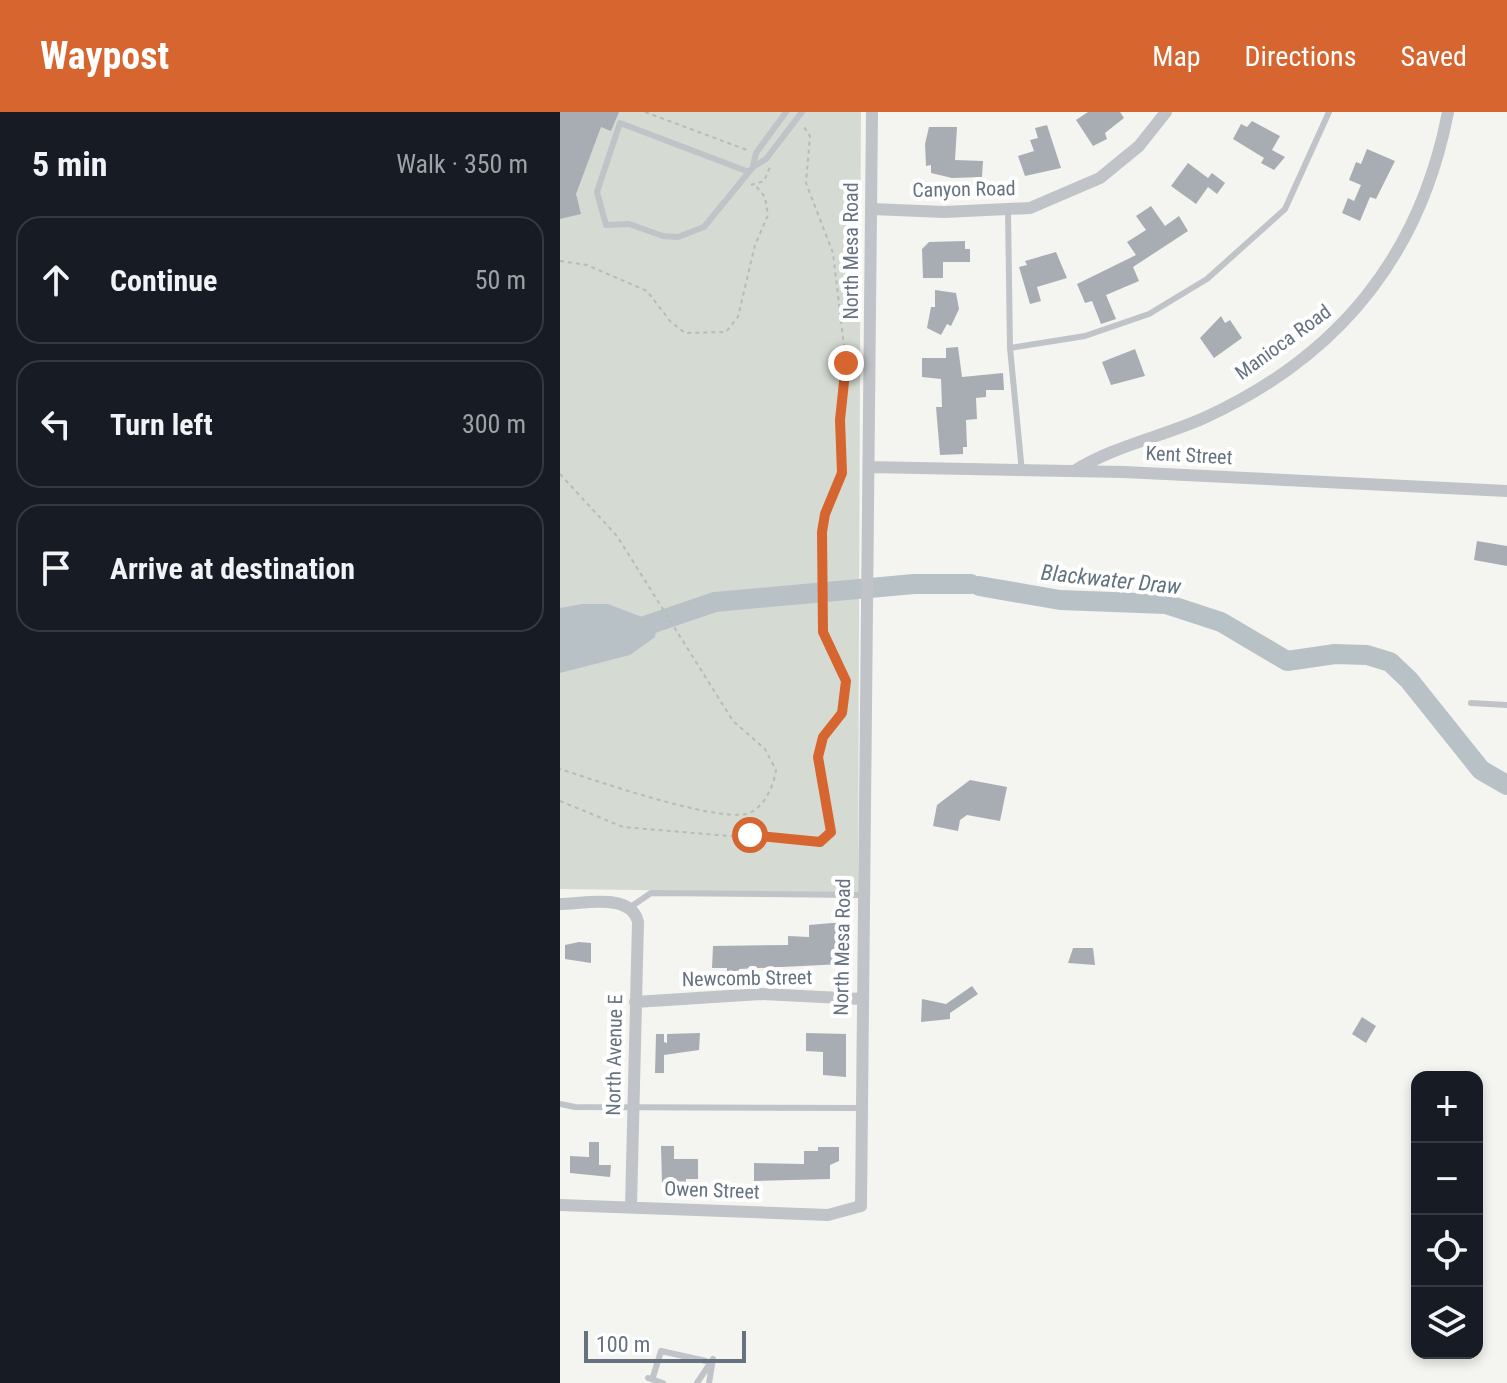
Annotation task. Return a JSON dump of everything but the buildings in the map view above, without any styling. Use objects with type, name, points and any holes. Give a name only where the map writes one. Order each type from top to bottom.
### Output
[{"type":"street","name":"North Mesa Road","points":[[861,1206],[872,112]]},
{"type":"street","name":"Canyon Road","points":[[872,209],[1030,208],[1100,178],[1139,146],[1166,112]]},
{"type":"street","name":"Manioca Road","points":[[1073,471],[1106,453],[1207,417],[1271,380],[1349,318],[1377,285],[1410,225],[1437,161],[1448,112]]},
{"type":"street","name":"Kent Street","points":[[869,467],[1073,471],[1507,491]]},
{"type":"street","points":[[560,904],[615,903],[629,908]]},
{"type":"street","name":"North Avenue E","points":[[629,908],[638,922],[631,1207]]},
{"type":"street","name":"Newcomb Street","points":[[635,1002],[761,994],[861,999]]},
{"type":"street","name":"Owen Street","points":[[560,1205],[828,1215],[861,1206]]},
{"type":"lane","points":[[751,169],[756,153],[786,112]]},
{"type":"lane","points":[[751,169],[620,123],[597,192],[606,225],[629,224],[663,236],[692,234],[713,220],[751,169],[766,159],[802,112]]},
{"type":"lane","points":[[1010,348],[1085,336],[1149,314],[1207,279],[1285,209],[1329,112]]},
{"type":"lane","points":[[1008,210],[1010,348],[1022,472]]},
{"type":"lane","points":[[1471,703],[1507,705]]},
{"type":"lane","points":[[629,908],[651,893],[863,895]]},
{"type":"lane","points":[[560,1104],[861,1108]]},
{"type":"lane","points":[[663,1383],[650,1378],[661,1351],[706,1361]]},
{"type":"lane","points":[[697,1383],[713,1359],[709,1383]]},
{"type":"path","points":[[645,112],[756,153]]},
{"type":"path","points":[[560,801],[623,827],[825,841],[831,828],[819,777],[819,749],[842,713],[846,681],[824,638],[823,520],[842,473],[840,420],[846,363],[833,253],[806,183],[809,131],[804,127],[796,130]]},
{"type":"path","points":[[755,185],[764,181],[774,157]]},
{"type":"path","points":[[560,261],[587,265],[647,291],[674,326],[685,333],[726,332],[734,325],[742,304],[755,245],[768,215],[765,197],[755,185],[742,181]]},
{"type":"path","points":[[560,474],[604,520],[677,628],[733,721],[772,759],[774,780],[761,802],[750,812],[728,814],[658,799],[560,769]]},
{"type":"shaded area","points":[[560,112],[861,112],[858,893],[560,889]]},
{"type":"shaded area","points":[[608,604],[650,620],[656,630],[655,637],[630,655],[560,673],[560,608]]},
{"type":"waterway","name":"Blackwater Draw","points":[[630,631],[715,602],[914,584],[971,584]]},
{"type":"waterway","name":"Blackwater Draw","points":[[979,586],[1060,600],[1166,604],[1221,622],[1287,661],[1335,654],[1367,655],[1390,662],[1409,680],[1481,770],[1507,785]]},
{"type":"route","points":[[750,835],[820,842],[828,839],[831,832],[819,777],[818,757],[823,737],[845,706],[846,681],[823,632],[822,532],[825,514],[842,473],[840,420],[846,363]]}]
